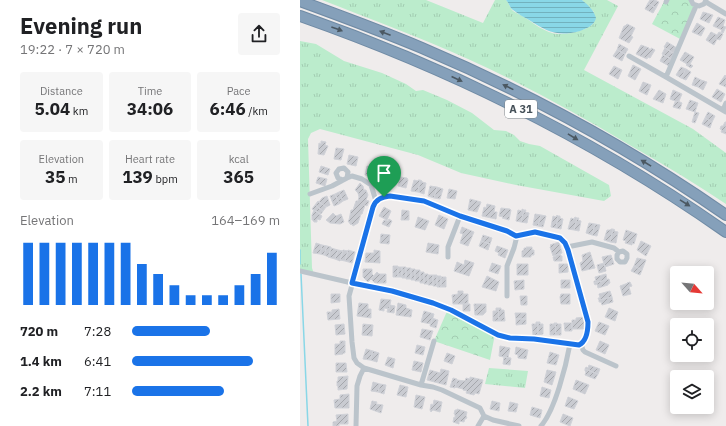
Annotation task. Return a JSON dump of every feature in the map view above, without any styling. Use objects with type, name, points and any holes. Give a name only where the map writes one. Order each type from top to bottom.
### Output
[{"type":"highway","name":"A 31","points":[[300,1],[421,47],[553,110],[667,176],[726,215]]},
{"type":"highway","name":"A 31","points":[[300,16],[340,30],[420,62],[515,106],[630,169],[689,206],[726,232]]},
{"type":"street","points":[[691,0],[696,6],[702,6],[706,1],[726,14]]},
{"type":"street","points":[[666,77],[696,6]]},
{"type":"street","points":[[629,56],[724,111],[726,102]]},
{"type":"street","points":[[310,194],[332,186],[351,176],[362,179],[371,186],[376,202]]},
{"type":"street","points":[[300,271],[352,283],[392,291],[433,303],[451,310],[498,335],[510,338],[534,339],[579,345],[584,341],[588,331],[588,322],[567,248],[562,240],[535,232],[516,236],[507,231],[460,216],[421,200],[390,196],[382,198],[376,202],[372,209],[352,283],[349,300],[354,358],[357,363],[364,368],[421,385],[433,387],[452,394],[480,408],[484,416],[493,420],[519,426]]},
{"type":"street","points":[[448,257],[448,247],[460,216]]},
{"type":"street","points":[[508,296],[507,266],[514,248],[516,236]]},
{"type":"street","points":[[567,248],[592,242],[614,248],[620,252]]},
{"type":"street","points":[[421,385],[434,341]]},
{"type":"street","points":[[541,426],[548,417],[560,384],[570,344]]},
{"type":"street","points":[[581,344],[585,352],[616,366]]},
{"type":"street","points":[[356,426],[357,386],[364,368]]},
{"type":"street","points":[[478,426],[484,416]]},
{"type":"green space","points":[[322,0],[426,0],[483,23],[495,0],[506,0],[513,11],[545,30],[552,33],[562,34],[580,31],[594,23],[594,12],[582,0],[607,0],[618,6],[584,70],[693,129],[726,153],[726,204],[613,135],[510,79],[432,43]]},
{"type":"green space","points":[[665,0],[691,0],[696,6],[682,40],[652,24]]},
{"type":"green space","points":[[300,41],[316,44],[344,61],[382,73],[406,84],[416,91],[423,90],[447,100],[472,113],[494,130],[506,131],[514,135],[520,141],[540,146],[609,185],[611,196],[604,201],[516,185],[461,173],[418,155],[320,129],[311,133],[308,139],[312,268],[314,274],[300,271]]},
{"type":"green space","points":[[448,309],[495,334],[490,360],[434,341]]},
{"type":"green space","points":[[489,368],[528,371],[525,388],[485,384]]},
{"type":"water","points":[[506,0],[582,0],[589,6],[596,18],[592,25],[580,31],[565,34],[553,32],[542,28],[517,13],[512,9]]},
{"type":"building","points":[[650,0],[659,2],[656,8],[648,3]]},
{"type":"building","points":[[648,3],[656,8],[653,13],[645,9]]},
{"type":"building","points":[[703,12],[713,15],[709,23],[700,19]]},
{"type":"building","points":[[718,17],[725,20],[723,26],[726,27],[723,33],[721,32],[722,30],[713,26]]},
{"type":"building","points":[[697,23],[705,28],[701,36],[692,32]]},
{"type":"building","points":[[627,24],[635,28],[631,36],[633,37],[629,43],[619,38],[624,26]]},
{"type":"building","points":[[711,32],[717,35],[719,32],[723,34],[720,40],[717,39],[714,45],[706,40]]},
{"type":"building","points":[[667,42],[677,48],[673,53],[664,47]]},
{"type":"building","points":[[619,44],[628,49],[625,54],[617,50]]},
{"type":"building","points":[[641,45],[651,50],[651,48],[655,50],[650,58],[648,57],[647,59],[636,54]]},
{"type":"building","points":[[665,48],[674,54],[671,59],[662,54]]},
{"type":"building","points":[[617,50],[625,54],[622,61],[613,56]]},
{"type":"building","points":[[685,52],[694,57],[690,64],[693,66],[691,68],[680,60]]},
{"type":"building","points":[[663,55],[671,59],[669,66],[660,61]]},
{"type":"building","points":[[633,65],[641,69],[635,80],[628,76]]},
{"type":"building","points":[[614,66],[622,70],[618,79],[609,74]]},
{"type":"building","points":[[681,67],[686,69],[681,78],[676,75]]},
{"type":"building","points":[[686,69],[691,72],[686,80],[681,78]]},
{"type":"building","points":[[725,75],[726,76],[726,87],[719,84]]},
{"type":"building","points":[[695,77],[701,80],[698,87],[692,85]]},
{"type":"building","points":[[701,80],[707,82],[703,90],[698,87]]},
{"type":"building","points":[[643,82],[651,85],[647,95],[639,91]]},
{"type":"building","points":[[717,89],[725,94],[721,102],[712,97]]},
{"type":"building","points":[[659,90],[666,94],[663,103],[653,99]]},
{"type":"building","points":[[673,90],[682,94],[677,102],[670,99]]},
{"type":"building","points":[[690,100],[698,103],[695,112],[686,109]]},
{"type":"building","points":[[678,101],[682,103],[680,109],[673,107],[675,102]]},
{"type":"building","points":[[695,112],[699,113],[695,123],[692,122]]},
{"type":"building","points":[[708,112],[715,116],[712,122],[705,118]]},
{"type":"building","points":[[705,118],[712,122],[710,128],[702,124]]},
{"type":"building","points":[[725,122],[726,134],[721,132],[722,130],[720,129]]},
{"type":"building","points":[[321,141],[326,142],[325,145],[328,146],[324,155],[318,154],[319,143],[321,144]]},
{"type":"building","points":[[336,148],[344,149],[341,160],[334,159]]},
{"type":"building","points":[[349,155],[358,157],[356,166],[347,164]]},
{"type":"building","points":[[389,164],[395,166],[393,174],[387,171]]},
{"type":"building","points":[[321,166],[330,169],[328,175],[319,172]]},
{"type":"building","points":[[367,166],[377,168],[375,177],[365,175]]},
{"type":"building","points":[[381,169],[389,173],[387,183],[378,181]]},
{"type":"building","points":[[318,177],[327,179],[325,186],[316,183]]},
{"type":"building","points":[[400,177],[407,178],[406,188],[398,186]]},
{"type":"building","points":[[414,180],[420,180],[418,192],[411,191]]},
{"type":"building","points":[[420,180],[426,183],[424,194],[418,192]]},
{"type":"building","points":[[360,183],[368,195],[366,200],[369,201],[367,206],[365,205],[358,223],[353,226],[348,221],[351,210],[353,210],[356,201],[358,201],[358,193],[355,190]]},
{"type":"building","points":[[430,186],[437,187],[434,198],[428,196]]},
{"type":"building","points":[[437,187],[443,189],[440,199],[434,198]]},
{"type":"building","points":[[449,189],[457,191],[455,199],[447,198]]},
{"type":"building","points":[[344,190],[348,199],[343,201],[339,192]]},
{"type":"building","points":[[339,192],[343,201],[339,204],[335,194]]},
{"type":"building","points":[[335,194],[339,204],[334,206],[330,196]]},
{"type":"building","points":[[327,196],[330,205],[326,207],[319,202],[322,198]]},
{"type":"building","points":[[470,199],[481,202],[477,212],[468,210]]},
{"type":"building","points":[[318,201],[326,207],[323,211],[315,205]]},
{"type":"building","points":[[487,204],[495,206],[494,212],[497,212],[496,219],[482,216],[484,207],[486,208]]},
{"type":"building","points":[[315,205],[323,211],[321,214],[312,209]]},
{"type":"building","points":[[384,207],[391,211],[387,220],[379,216]]},
{"type":"building","points":[[501,208],[511,210],[509,220],[499,216]]},
{"type":"building","points":[[522,209],[524,210],[521,222],[516,221],[518,210],[522,211]]},
{"type":"building","points":[[314,210],[322,216],[320,220],[317,219],[317,222],[312,220]]},
{"type":"building","points":[[402,210],[409,211],[409,220],[401,220]]},
{"type":"building","points":[[524,210],[526,210],[525,212],[529,213],[527,223],[521,222]]},
{"type":"building","points":[[333,213],[336,216],[341,214],[344,222],[340,224],[330,223],[326,220]]},
{"type":"building","points":[[535,214],[541,215],[538,226],[533,225]]},
{"type":"building","points":[[439,215],[448,219],[444,229],[435,225]]},
{"type":"building","points":[[541,215],[546,216],[543,227],[538,226]]},
{"type":"building","points":[[557,215],[556,228],[551,227],[553,216],[556,217]]},
{"type":"building","points":[[558,216],[563,219],[561,229],[556,228]]},
{"type":"building","points":[[418,217],[429,221],[425,230],[415,227]]},
{"type":"building","points":[[575,217],[577,218],[574,230],[568,229],[571,218],[574,219]]},
{"type":"building","points":[[577,218],[581,221],[579,231],[574,230]]},
{"type":"building","points":[[389,219],[392,221],[389,227],[382,224],[384,220],[388,221]]},
{"type":"building","points":[[589,223],[595,224],[592,235],[586,233]]},
{"type":"building","points":[[595,224],[600,225],[597,236],[592,235]]},
{"type":"building","points":[[462,227],[474,232],[468,246],[460,243],[463,234],[460,233]]},
{"type":"building","points":[[613,229],[610,242],[604,240],[607,230]]},
{"type":"building","points":[[613,229],[615,230],[614,231],[618,232],[616,243],[610,242]]},
{"type":"building","points":[[626,230],[637,234],[634,244],[632,243],[632,245],[625,243],[626,241],[623,240]]},
{"type":"building","points":[[381,234],[390,235],[389,244],[380,243]]},
{"type":"building","points":[[483,235],[492,238],[490,244],[481,241]]},
{"type":"building","points":[[481,241],[490,244],[488,250],[479,246]]},
{"type":"building","points":[[641,241],[651,246],[646,256],[637,250]]},
{"type":"building","points":[[559,242],[562,253],[553,256],[550,245]]},
{"type":"building","points":[[316,243],[322,245],[320,254],[313,253]]},
{"type":"building","points":[[428,243],[439,245],[438,254],[426,252]]},
{"type":"building","points":[[322,245],[327,246],[324,255],[320,254]]},
{"type":"building","points":[[327,246],[331,247],[329,257],[324,255]]},
{"type":"building","points":[[497,246],[508,250],[505,258],[498,255],[499,253],[495,251]]},
{"type":"building","points":[[526,247],[532,247],[532,250],[534,250],[534,255],[531,255],[531,257],[522,257],[522,251],[524,248],[527,248]]},
{"type":"building","points":[[331,248],[338,250],[335,259],[328,257]]},
{"type":"building","points":[[338,250],[343,251],[340,261],[335,259]]},
{"type":"building","points":[[343,250],[348,251],[345,261],[340,260]]},
{"type":"building","points":[[348,250],[355,252],[352,263],[345,261]]},
{"type":"building","points":[[374,250],[380,251],[380,263],[365,262],[366,253],[374,253]]},
{"type":"building","points":[[590,252],[595,268],[582,271],[580,263],[583,261],[582,255]]},
{"type":"building","points":[[560,254],[562,256],[562,261],[554,261],[553,257]]},
{"type":"building","points":[[611,255],[614,264],[605,267],[602,257]]},
{"type":"building","points":[[637,258],[646,260],[642,270],[634,266]]},
{"type":"building","points":[[465,260],[474,263],[469,276],[454,271],[457,262],[464,265]]},
{"type":"building","points":[[492,263],[501,266],[498,274],[489,271]]},
{"type":"building","points":[[604,263],[606,271],[599,273],[597,265]]},
{"type":"building","points":[[517,264],[528,264],[528,275],[517,275]]},
{"type":"building","points":[[559,264],[568,264],[568,272],[559,273]]},
{"type":"building","points":[[393,266],[398,266],[398,277],[393,277]]},
{"type":"building","points":[[634,266],[642,270],[640,275],[631,271]]},
{"type":"building","points":[[398,267],[402,267],[402,277],[398,277]]},
{"type":"building","points":[[402,267],[406,267],[406,278],[402,278]]},
{"type":"building","points":[[406,268],[411,268],[411,279],[406,279]]},
{"type":"building","points":[[363,269],[372,269],[372,274],[374,276],[368,282],[363,277]]},
{"type":"building","points":[[411,269],[415,269],[415,280],[411,280]]},
{"type":"building","points":[[415,270],[420,270],[420,281],[415,281]]},
{"type":"building","points":[[377,272],[379,274],[386,274],[386,283],[375,283],[371,279]]},
{"type":"building","points":[[420,272],[424,272],[424,283],[420,283]]},
{"type":"building","points":[[424,274],[428,274],[428,284],[424,284]]},
{"type":"building","points":[[606,274],[607,280],[594,283],[594,281],[596,281],[595,277]]},
{"type":"building","points":[[428,275],[433,275],[433,285],[428,285]]},
{"type":"building","points":[[433,275],[437,275],[437,286],[433,286]]},
{"type":"building","points":[[437,276],[441,276],[441,287],[437,287]]},
{"type":"building","points":[[487,276],[499,282],[496,291],[482,287]]},
{"type":"building","points":[[441,277],[446,277],[446,287],[441,287]]},
{"type":"building","points":[[609,279],[610,283],[608,285],[598,288],[597,284],[595,285],[594,283]]},
{"type":"building","points":[[524,280],[524,289],[515,290],[514,281]]},
{"type":"building","points":[[561,280],[570,280],[570,288],[561,288]]},
{"type":"building","points":[[630,282],[632,286],[629,287],[631,294],[623,296],[620,286]]},
{"type":"building","points":[[458,291],[463,291],[463,294],[468,294],[468,304],[453,304],[452,295],[458,294]]},
{"type":"building","points":[[610,291],[612,297],[599,300],[599,294]]},
{"type":"building","points":[[331,294],[340,294],[340,302],[331,303]]},
{"type":"building","points":[[561,294],[570,294],[570,304],[561,304]]},
{"type":"building","points":[[520,296],[527,296],[527,305],[521,305]]},
{"type":"building","points":[[612,297],[613,302],[602,305],[601,302],[599,302],[599,300]]},
{"type":"building","points":[[381,299],[391,300],[389,309],[384,308],[384,311],[379,310]]},
{"type":"building","points":[[359,303],[368,304],[368,309],[371,309],[371,318],[357,316]]},
{"type":"building","points":[[398,303],[406,305],[406,308],[412,310],[411,317],[396,315]]},
{"type":"building","points":[[463,304],[470,304],[470,311],[463,311]]},
{"type":"building","points":[[474,304],[486,304],[486,312],[483,315],[475,315]]},
{"type":"building","points":[[390,305],[395,306],[394,313],[387,312]]},
{"type":"building","points":[[496,308],[498,308],[499,321],[493,321],[493,311],[496,311]]},
{"type":"building","points":[[498,308],[504,310],[505,321],[499,321]]},
{"type":"building","points":[[609,308],[618,312],[615,321],[605,317]]},
{"type":"building","points":[[339,309],[340,319],[328,320],[327,312],[332,312],[332,310]]},
{"type":"building","points":[[424,311],[434,314],[431,324],[421,322]]},
{"type":"building","points":[[515,313],[526,313],[526,319],[516,319]]},
{"type":"building","points":[[584,317],[584,329],[572,329],[572,320]]},
{"type":"building","points":[[432,318],[438,320],[436,328],[430,326]]},
{"type":"building","points":[[516,319],[526,319],[526,324],[516,325]]},
{"type":"building","points":[[536,322],[538,322],[538,335],[533,335],[532,324],[536,324]]},
{"type":"building","points":[[538,322],[543,324],[543,334],[538,335]]},
{"type":"building","points":[[599,322],[609,326],[605,335],[595,331]]},
{"type":"building","points":[[554,323],[556,335],[550,335],[550,324]]},
{"type":"building","points":[[555,323],[561,324],[561,335],[556,335]]},
{"type":"building","points":[[564,323],[572,323],[572,331],[565,331]]},
{"type":"building","points":[[344,324],[345,334],[336,335],[335,325]]},
{"type":"building","points":[[363,324],[373,325],[372,336],[362,335]]},
{"type":"building","points":[[422,329],[433,331],[430,340],[420,337]]},
{"type":"building","points":[[340,341],[345,341],[345,353],[335,355],[335,344],[340,344]]},
{"type":"building","points":[[600,341],[609,345],[605,354],[596,350]]},
{"type":"building","points":[[417,345],[425,347],[423,355],[415,353]]},
{"type":"building","points":[[500,346],[510,348],[508,358],[499,356]]},
{"type":"building","points":[[516,347],[528,350],[526,359],[518,358],[518,355],[515,354]]},
{"type":"building","points":[[366,349],[373,351],[370,360],[363,359]]},
{"type":"building","points":[[373,351],[379,353],[377,362],[370,360]]},
{"type":"building","points":[[550,352],[559,355],[556,365],[547,363]]},
{"type":"building","points":[[447,353],[455,356],[452,364],[444,361]]},
{"type":"building","points":[[388,357],[395,359],[393,368],[385,365]]},
{"type":"building","points":[[504,357],[511,358],[510,365],[503,364]]},
{"type":"building","points":[[414,361],[423,363],[421,372],[412,370]]},
{"type":"building","points":[[336,363],[346,363],[347,372],[336,372]]},
{"type":"building","points":[[589,365],[600,369],[598,374],[585,369],[586,367],[588,368]]},
{"type":"building","points":[[441,369],[449,371],[446,385],[427,380],[430,370],[440,373]]},
{"type":"building","points":[[585,369],[598,374],[595,379],[585,375]]},
{"type":"building","points":[[547,370],[556,372],[552,385],[544,382]]},
{"type":"building","points":[[348,376],[347,389],[338,390],[338,377]]},
{"type":"building","points":[[470,377],[483,380],[479,394],[475,393],[474,395],[466,393],[467,391],[455,387],[457,380],[465,381],[466,378],[470,379]]},
{"type":"building","points":[[453,378],[457,379],[455,388],[450,387]]},
{"type":"building","points":[[576,380],[589,385],[585,394],[573,389]]},
{"type":"building","points":[[373,382],[380,384],[378,392],[371,391]]},
{"type":"building","points":[[380,384],[386,385],[384,394],[378,392]]},
{"type":"building","points":[[400,385],[408,387],[406,397],[397,395]]},
{"type":"building","points":[[542,387],[551,390],[549,398],[540,396]]},
{"type":"building","points":[[349,394],[349,408],[335,408],[334,400],[340,399],[340,395]]},
{"type":"building","points":[[416,395],[425,397],[422,409],[414,407]]},
{"type":"building","points":[[568,397],[578,401],[574,409],[565,406]]},
{"type":"building","points":[[434,400],[442,402],[440,412],[433,410],[431,412],[430,410],[431,404],[433,405]]},
{"type":"building","points":[[372,401],[377,402],[376,404],[383,405],[381,413],[370,409]]},
{"type":"building","points":[[492,401],[500,403],[499,411],[490,409]]},
{"type":"building","points":[[510,402],[518,404],[516,412],[508,411]]},
{"type":"building","points":[[532,407],[542,410],[540,418],[530,415]]},
{"type":"building","points":[[457,409],[467,412],[467,418],[464,422],[459,421],[459,424],[453,422],[454,417],[455,418],[455,410]]},
{"type":"building","points":[[348,414],[348,424],[333,426],[333,422],[337,421],[336,415]]},
{"type":"building","points":[[563,414],[573,418],[570,426],[560,422]]},
{"type":"waterway","points":[[300,250],[300,264]]},
{"type":"waterway","points":[[301,274],[308,426]]},
{"type":"route","points":[[390,196],[424,201],[460,216],[507,231],[516,236],[535,232],[559,238],[565,243],[568,250],[588,322],[588,331],[583,342],[579,345],[534,339],[510,338],[498,335],[451,310],[433,303],[392,291],[352,283],[373,207],[379,199],[384,197],[390,196]]}]
